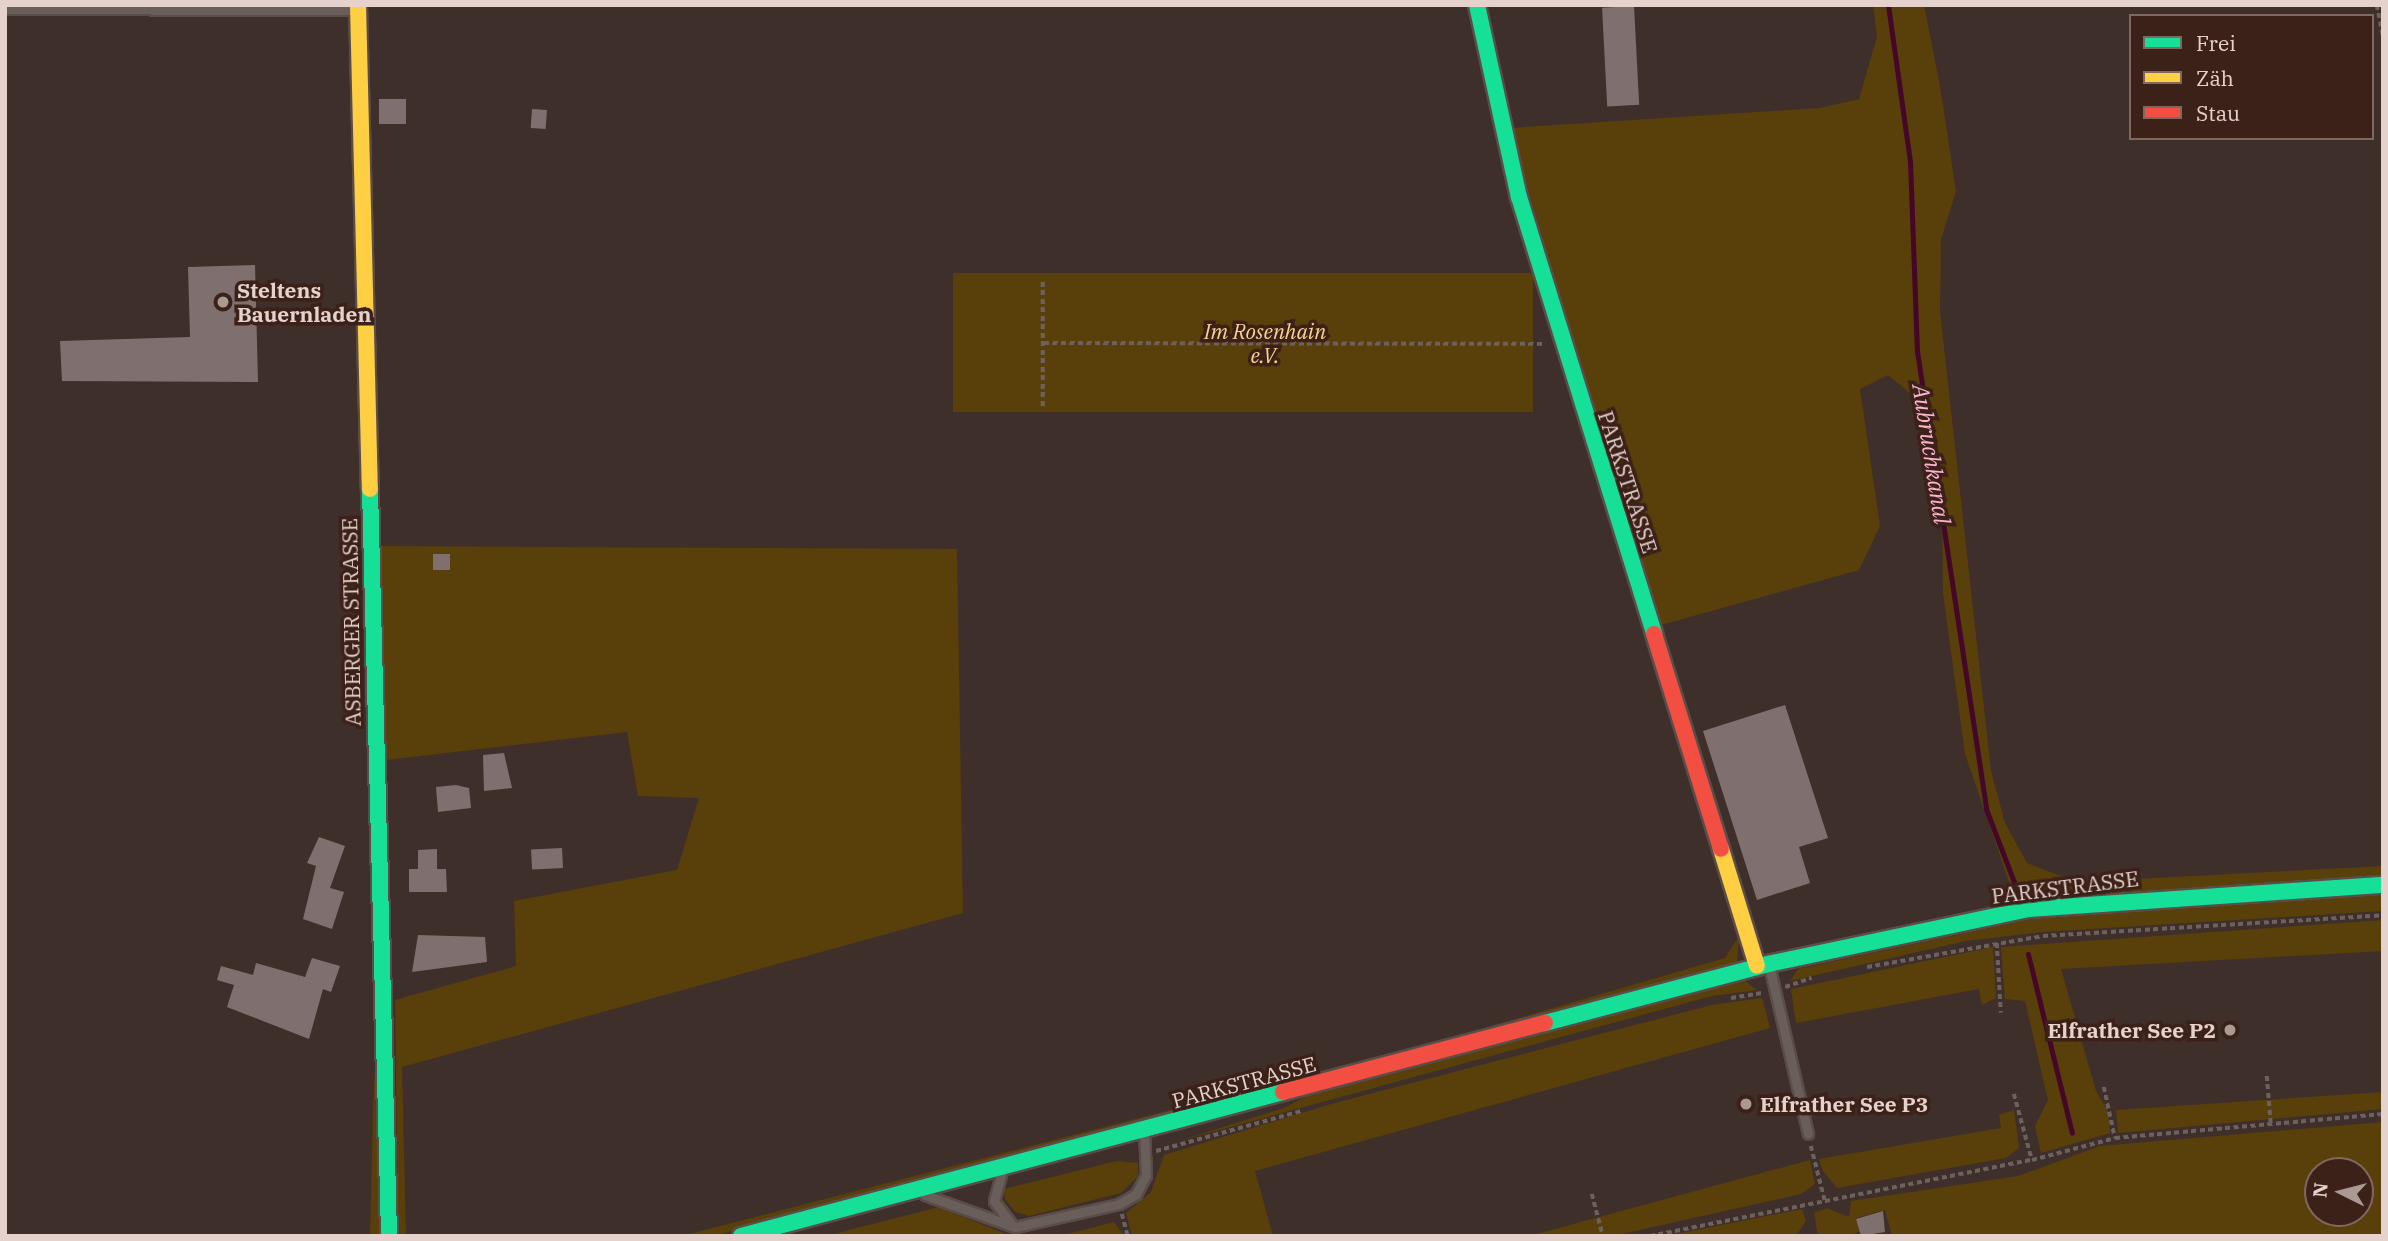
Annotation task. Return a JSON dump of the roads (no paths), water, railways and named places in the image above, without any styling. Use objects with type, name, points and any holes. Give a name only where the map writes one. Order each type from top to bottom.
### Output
[{"type":"street","points":[[5,5],[357,6]]},
{"type":"street","name":"PARKSTRASSE","points":[[1477,5],[1519,197],[1561,342],[1762,965]]},
{"type":"street","name":"ASBERGER STRASSE","points":[[357,6],[389,1236]]},
{"type":"street","name":"PARKSTRASSE","points":[[741,1236],[1762,965],[2029,909],[2383,885]]},
{"type":"lane","points":[[1762,965],[1774,990],[1808,1134]]},
{"type":"lane","points":[[909,1192],[1015,1227],[1119,1204],[1136,1194],[1150,1152],[1144,1130]]},
{"type":"lane","points":[[1003,1167],[995,1201],[1015,1227]]},
{"type":"waterway","name":"Aubruchkanal","points":[[1888,5],[1910,161],[1917,351],[1986,809],[2019,895]]},
{"type":"waterway","name":"Aubruchkanal","points":[[2028,954],[2072,1133]]},
{"type":"place","name":"Steltens Bauernladen","points":[[223,302]]},
{"type":"place","name":"Elfrather See P2","points":[[2230,1030]]},
{"type":"place","name":"Elfrather See P3","points":[[1746,1104]]},
{"type":"park label","name":"Im Rosenhain e.V.","points":[[1265,343]]}]
